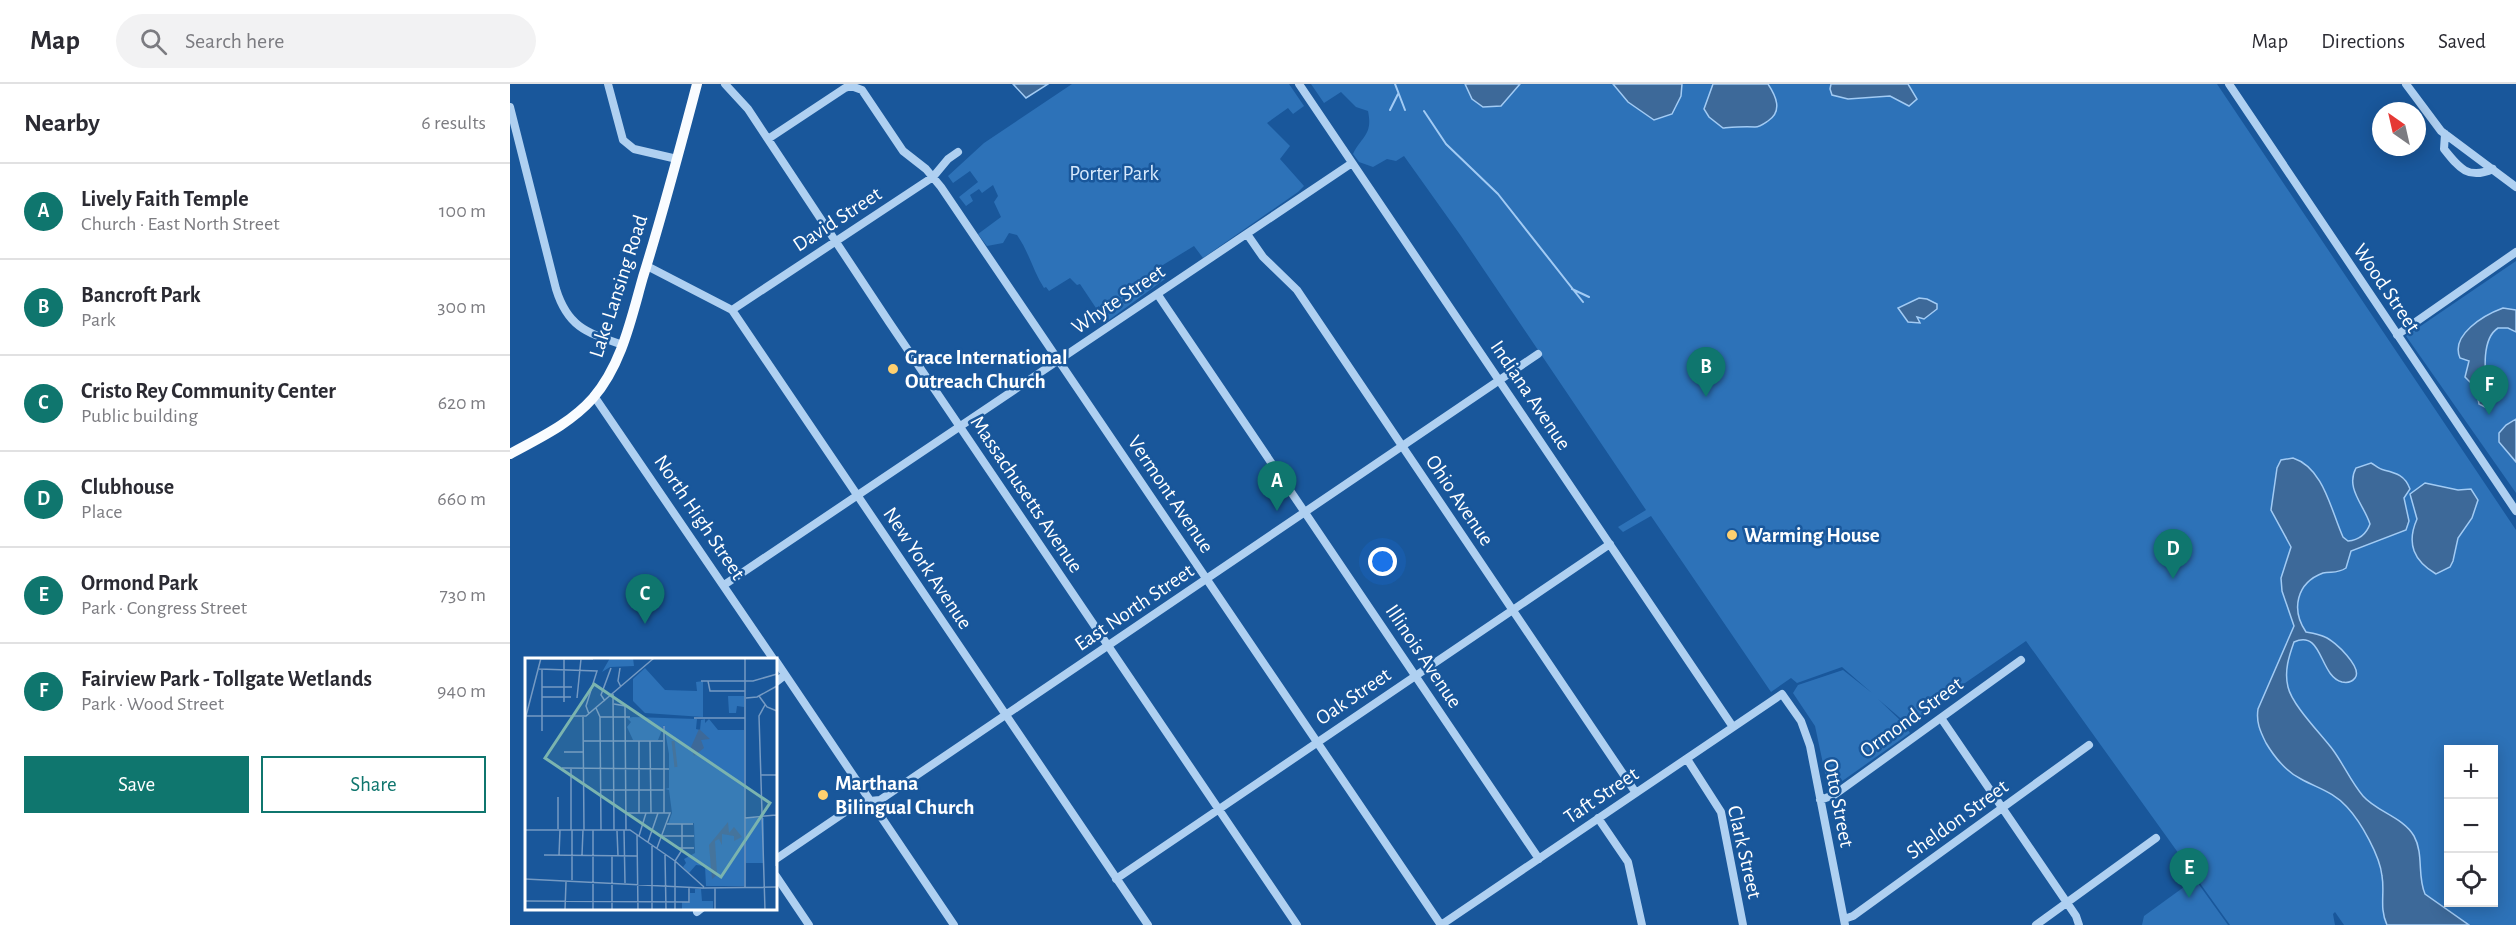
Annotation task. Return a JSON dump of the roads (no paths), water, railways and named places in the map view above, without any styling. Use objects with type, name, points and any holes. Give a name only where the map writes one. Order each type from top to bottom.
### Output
[{"type":"main road","name":"Lake Lansing Road","points":[[510,454],[561,426],[594,396],[612,370],[623,345],[647,266],[697,84]]},
{"type":"street","points":[[608,84],[623,140],[634,149],[676,159]]},
{"type":"street","name":"Massachusetts Avenue","points":[[725,84],[742,100],[960,428],[1297,925]]},
{"type":"street","name":"Indiana Avenue","points":[[1299,84],[1733,727]]},
{"type":"street","name":"Wood Street","points":[[2229,84],[2516,511]]},
{"type":"street","points":[[2406,84],[2445,134],[2516,187]]},
{"type":"street","name":"Vermont Avenue","points":[[768,139],[845,87],[857,87],[862,90],[903,151],[933,177],[1441,925]]},
{"type":"street","points":[[510,107],[556,290],[563,309],[581,329],[623,345]]},
{"type":"street","points":[[2445,134],[2444,149],[2469,173],[2480,175],[2493,169]]},
{"type":"street","name":"David Street","points":[[732,310],[933,177],[948,159],[958,152]]},
{"type":"street","name":"Whyte Street","points":[[724,585],[1352,163]]},
{"type":"street","name":"Ohio Avenue","points":[[1247,234],[1263,257],[1297,290],[1636,793]]},
{"type":"street","points":[[2397,335],[2516,252]]},
{"type":"street","name":"New York Avenue","points":[[647,266],[732,310],[1148,925]]},
{"type":"street","name":"Illinois Avenue","points":[[1158,295],[1539,859]]},
{"type":"street","name":"East North Street","points":[[777,858],[860,802],[880,800],[1538,354]]},
{"type":"street","name":"North High Street","points":[[594,396],[774,658]]},
{"type":"street","name":"Oak Street","points":[[1116,879],[1610,544]]},
{"type":"street","name":"Ormond Street","points":[[1820,800],[1834,795],[2021,660]]},
{"type":"street","name":"North High Street","points":[[777,663],[954,925]]},
{"type":"street","points":[[777,681],[785,675]]},
{"type":"street","name":"Taft Street","points":[[1441,925],[1782,694]]},
{"type":"street","name":"Otto Street","points":[[1782,694],[1806,733],[1844,922]]},
{"type":"street","points":[[1941,718],[2067,903],[2079,925]]},
{"type":"street","name":"Sheldon Street","points":[[1844,922],[2089,745]]},
{"type":"street","name":"Clark Street","points":[[1687,759],[1721,812],[1743,925]]},
{"type":"street","points":[[1598,818],[1628,862],[1642,925]]},
{"type":"street","points":[[2036,925],[2156,838]]},
{"type":"street","points":[[777,877],[809,925]]},
{"type":"waterway","points":[[1395,84],[1405,110]]},
{"type":"waterway","points":[[1390,110],[1398,94]]},
{"type":"waterway","points":[[1424,111],[1446,144],[1498,194],[1583,302]]},
{"type":"waterway","points":[[1572,289],[1589,297]]},
{"type":"place","name":"Grace International Outreach Church","points":[[893,369]]},
{"type":"place","name":"Bancroft Park","points":[[1706,397]]},
{"type":"place","name":"Fairview Park - Tollgate Wetlands","points":[[2489,415]]},
{"type":"place","name":"Lively Faith Temple","points":[[1277,511]]},
{"type":"place","name":"Warming House","points":[[1732,535]]},
{"type":"place","name":"Clubhouse","points":[[2173,579]]},
{"type":"place","name":"Cristo Rey Community Center","points":[[645,624]]},
{"type":"place","name":"Marthana Bilingual Church","points":[[823,795]]},
{"type":"place","name":"Ormond Park","points":[[2189,898]]},
{"type":"park label","name":"Porter Park","points":[[1114,173]]}]
